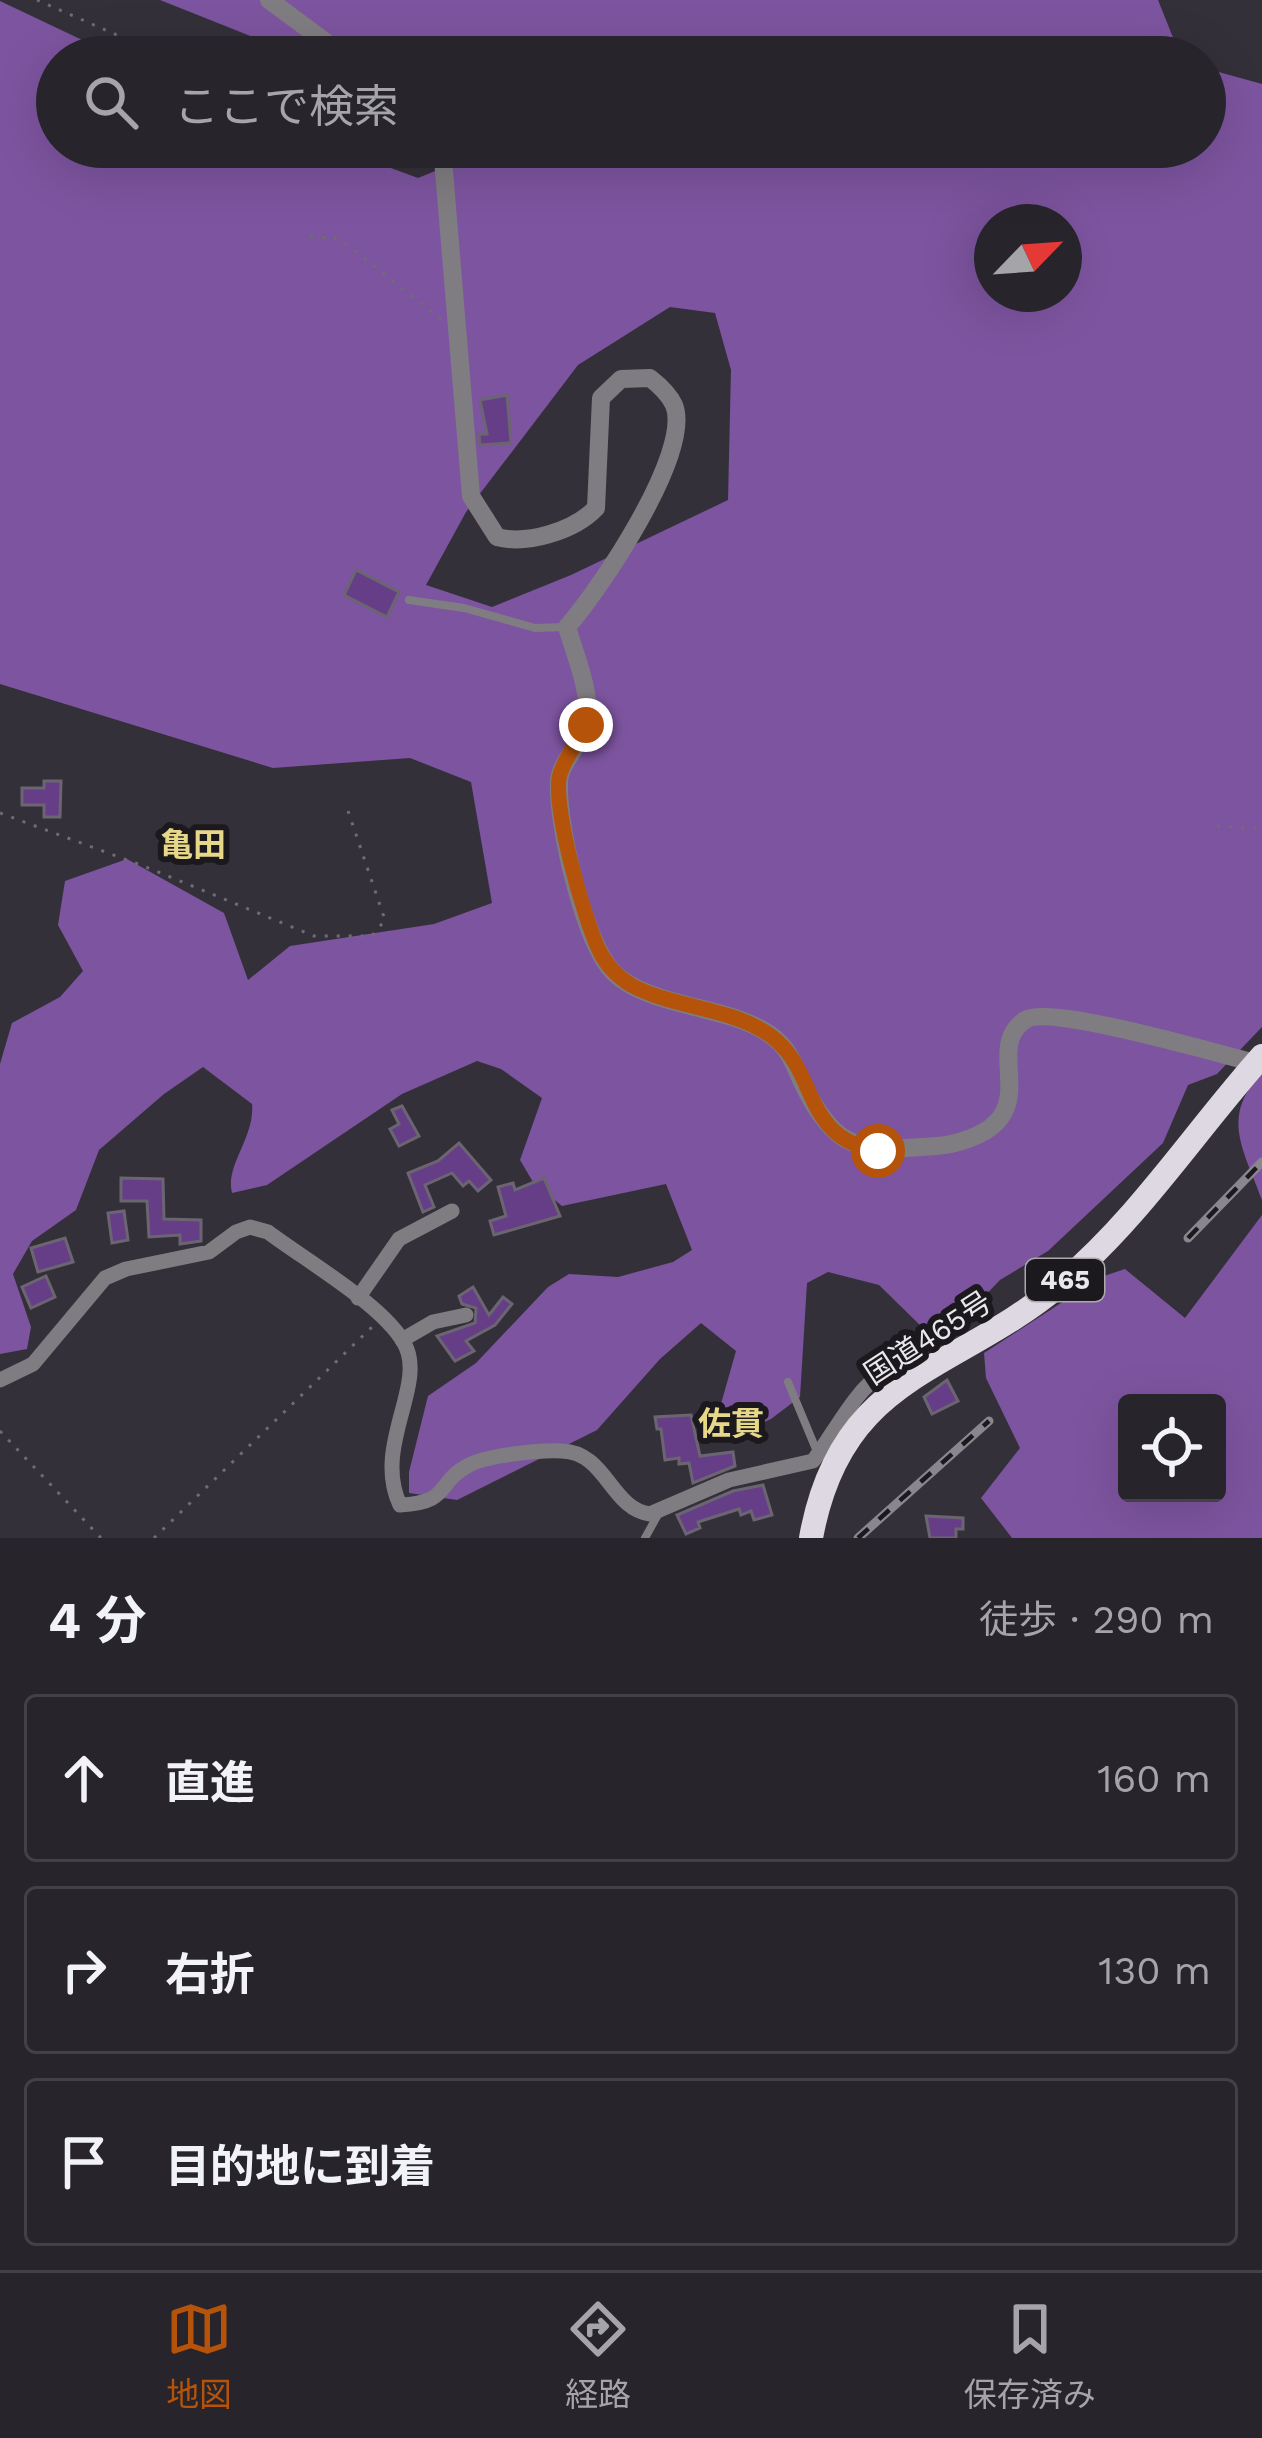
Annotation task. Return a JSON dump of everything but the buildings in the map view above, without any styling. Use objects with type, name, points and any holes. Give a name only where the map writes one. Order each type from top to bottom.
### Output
[{"type":"highway","name":"国道465号","points":[[811,1538],[826,1458],[879,1402],[1064,1282],[1111,1234],[1259,1060]]},
{"type":"street","points":[[269,0],[318,36]]},
{"type":"street","points":[[442,168],[471,496],[497,537],[516,542],[583,522],[596,508],[601,398],[621,379],[650,378],[676,409],[674,438],[640,527],[568,627],[585,697],[586,725],[558,777],[568,862],[600,952],[613,971],[629,984],[728,1017],[782,1044],[808,1094],[846,1142],[878,1151],[951,1144],[994,1128],[1004,1117],[1010,1091],[1012,1034],[1024,1020],[1039,1014],[1259,1060]]},
{"type":"street","points":[[358,1298],[399,1240],[452,1211]]},
{"type":"street","points":[[0,1381],[33,1364],[106,1278],[126,1269],[209,1252],[250,1227],[268,1232],[383,1316],[402,1340],[411,1362],[388,1473],[400,1505],[434,1500],[473,1462],[566,1450],[602,1470],[637,1513],[650,1514],[729,1480],[826,1458]]},
{"type":"street","points":[[402,1340],[448,1316],[466,1315]]},
{"type":"lane","points":[[409,600],[464,608],[535,628],[568,627]]},
{"type":"lane","points":[[788,1382],[826,1458]]},
{"type":"lane","points":[[645,1538],[661,1510]]},
{"type":"path","points":[[38,0],[119,36]]},
{"type":"path","points":[[310,237],[334,238],[349,246],[458,332]]},
{"type":"path","points":[[0,813],[146,866],[314,936],[371,937],[386,920],[347,808]]},
{"type":"path","points":[[1216,826],[1262,829]]},
{"type":"path","points":[[154,1538],[383,1316]]},
{"type":"path","points":[[0,1431],[101,1538]]},
{"type":"shaded area","points":[[160,0],[1158,0],[1172,36],[250,36]]},
{"type":"shaded area","points":[[0,1],[74,36],[36,36],[36,168],[391,168],[418,178],[443,168],[1226,168],[1226,74],[1262,84],[1262,1027],[1217,1074],[1188,1085],[1163,1143],[1048,1251],[1000,1280],[944,1338],[925,1330],[879,1285],[828,1272],[807,1283],[800,1397],[771,1419],[729,1439],[713,1432],[736,1351],[701,1323],[660,1359],[597,1430],[457,1500],[409,1493],[409,1472],[428,1396],[476,1363],[548,1287],[569,1274],[618,1277],[673,1262],[692,1250],[666,1184],[562,1206],[533,1182],[520,1160],[542,1098],[501,1069],[477,1061],[402,1094],[267,1185],[232,1193],[233,1172],[252,1104],[203,1067],[99,1150],[76,1210],[32,1241],[13,1274],[31,1327],[27,1349],[0,1354],[0,1064],[12,1023],[60,997],[83,971],[58,925],[65,881],[127,859],[224,913],[248,980],[290,946],[434,924],[492,903],[471,782],[410,758],[273,768],[0,684]],"holes":[[[670,307],[715,313],[731,370],[728,500],[492,607],[426,585],[466,512],[578,365]]]},
{"type":"shaded area","points":[[1262,1074],[1262,1200],[1243,1150],[1239,1120],[1241,1105]]},
{"type":"shaded area","points":[[1262,1215],[1262,1538],[1012,1538],[981,1498],[1020,1448],[986,1378],[984,1353],[1101,1277],[1125,1269],[1185,1318]]},
{"type":"railway","points":[[1188,1238],[1262,1162]]},
{"type":"railway","points":[[858,1538],[989,1421]]},
{"type":"district","name":"亀田","points":[[193,844]]},
{"type":"district","name":"佐貫","points":[[731,1423]]},
{"type":"route","points":[[586,725],[558,777],[568,862],[600,952],[613,971],[646,992],[769,1034],[782,1044],[808,1094],[838,1134],[856,1147],[878,1151]]}]
